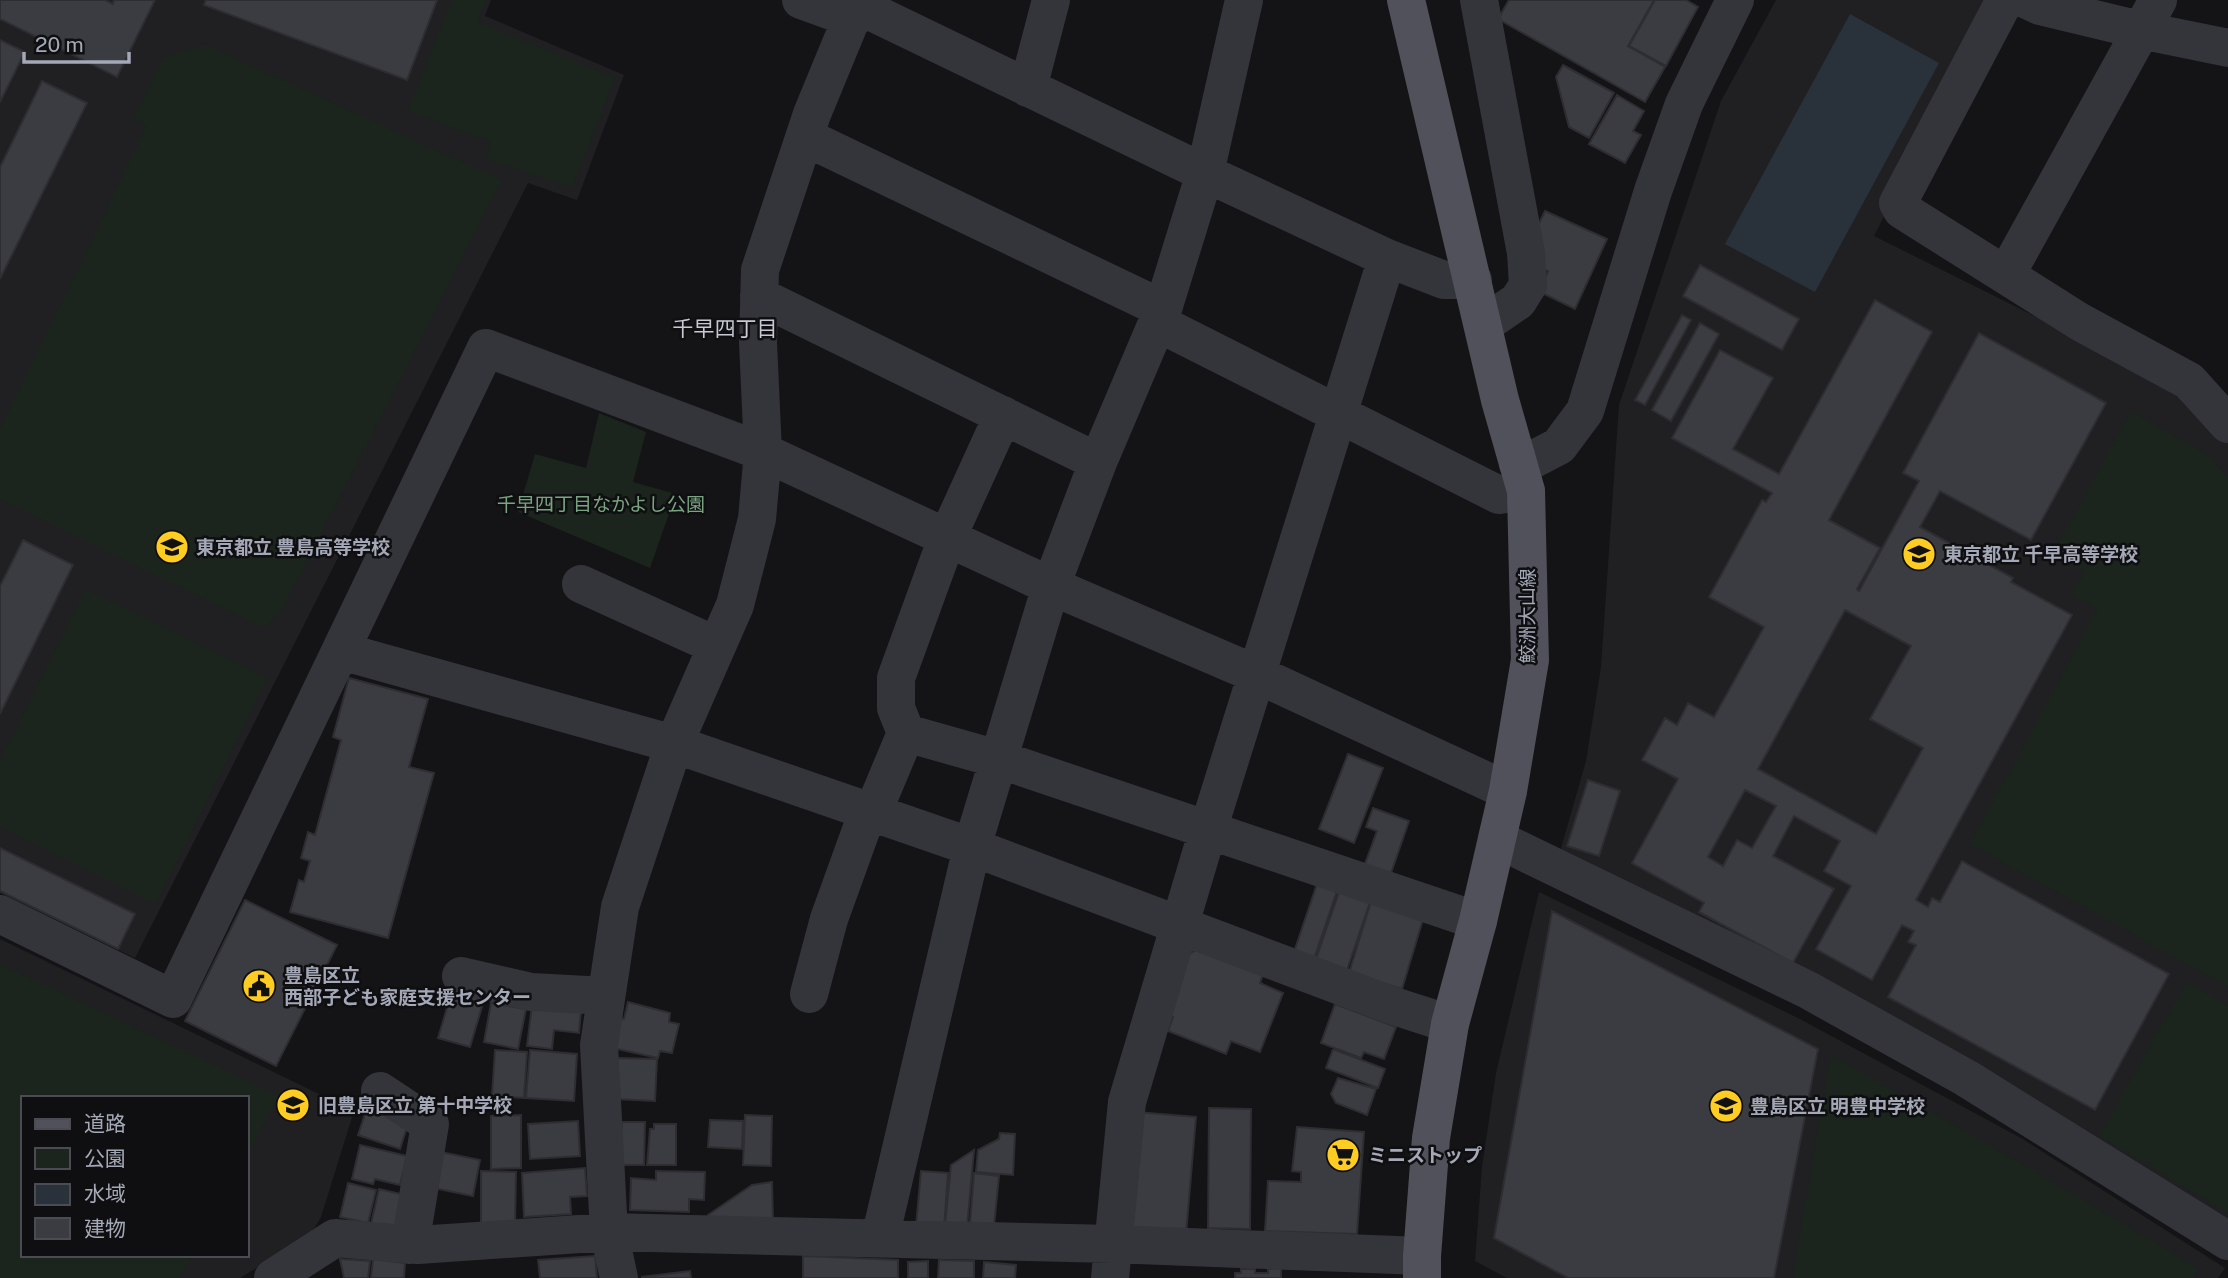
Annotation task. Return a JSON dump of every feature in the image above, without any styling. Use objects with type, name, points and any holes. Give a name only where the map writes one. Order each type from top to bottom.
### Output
[{"type":"main road","name":"鮫洲大山線","points":[[1406,0],[1500,400],[1522,477],[1530,660],[1508,791],[1478,921],[1450,1024],[1432,1138],[1422,1267]]},
{"type":"street","points":[[801,0],[856,8],[1387,257],[1444,280],[1473,280]]},
{"type":"street","points":[[1028,88],[1051,0]]},
{"type":"street","points":[[880,1238],[972,847],[1051,586],[1098,462],[1161,316],[1205,173],[1244,0]]},
{"type":"street","points":[[1479,0],[1526,253],[1528,285],[1518,301],[1483,325]]},
{"type":"street","points":[[805,137],[1161,316],[1338,413],[1499,495],[1522,477],[1536,458],[1559,446],[1585,411],[1653,191],[1684,104],[1735,0]]},
{"type":"street","points":[[2005,0],[1898,203],[1902,210],[2080,322],[2189,381],[2228,424]]},
{"type":"street","points":[[2027,0],[2040,6],[2149,15],[2228,48]]},
{"type":"street","points":[[619,1278],[609,1232],[599,1045],[620,907],[674,744],[735,605],[757,519],[762,452],[758,343],[760,270],[812,114],[856,8]]},
{"type":"street","points":[[2006,275],[2149,15]]},
{"type":"street","points":[[1111,1261],[1127,1102],[1256,674],[1387,257]]},
{"type":"street","points":[[759,296],[1098,462]]},
{"type":"street","points":[[0,914],[173,999],[486,348],[762,452],[1051,586],[1256,674],[1508,791]]},
{"type":"street","points":[[809,994],[829,919],[868,811],[878,800],[906,733],[896,708],[896,678],[947,538],[1003,415]]},
{"type":"street","points":[[581,584],[718,646]]},
{"type":"street","points":[[341,651],[674,744],[972,847],[1450,1024]]},
{"type":"street","points":[[906,733],[998,759],[1478,921]]},
{"type":"street","points":[[1497,839],[1808,990],[1966,1078],[2228,1241]]},
{"type":"street","points":[[461,976],[531,992],[606,996]]},
{"type":"street","points":[[380,1091],[430,1124],[410,1245]]},
{"type":"street","points":[[273,1278],[335,1238],[410,1245],[609,1232],[880,1238],[1111,1261],[1422,1267]]},
{"type":"shaded area","name":"東京都立 豊島高等学校","points":[[0,0],[491,0],[485,16],[624,75],[577,200],[528,183],[135,958],[0,893]]},
{"type":"shaded area","name":"東京都立 千早高等学校","points":[[1776,0],[1989,0],[1990,6],[1874,236],[2179,388],[2228,441],[2228,1231],[1560,852],[1586,761],[1601,667],[1619,405],[1721,101]]},
{"type":"shaded area","name":"豊島区立 明豊中学校","points":[[1539,892],[1798,1018],[2021,1138],[2225,1268],[2218,1278],[1507,1278],[1475,1261],[1482,1167],[1496,1073]]},
{"type":"shaded area","name":"旧豊島区立 第十中学校","points":[[0,939],[354,1111],[321,1217],[314,1229],[240,1278],[0,1278]]},
{"type":"green space","points":[[452,0],[486,0],[477,22],[615,78],[572,188],[486,159],[491,142],[408,111]]},
{"type":"green space","points":[[206,45],[502,180],[280,614],[263,628],[0,499],[0,429],[147,126],[134,119],[164,57]]},
{"type":"green space","points":[[2131,411],[2206,454],[2228,477],[2228,987],[1970,844],[2098,609],[2072,595],[2085,572],[2053,554]]},
{"type":"green space","name":"千早四丁目なかよし公園","points":[[599,413],[646,432],[633,482],[676,494],[650,568],[518,512],[535,454],[586,468]]},
{"type":"green space","points":[[85,589],[267,678],[156,904],[0,827],[0,760]]},
{"type":"green space","points":[[0,964],[279,1096],[248,1153],[248,1096],[21,1096],[21,1257],[191,1257],[180,1278],[0,1278]]},
{"type":"green space","points":[[2186,983],[2228,1005],[2228,1213],[2099,1136]]},
{"type":"green space","points":[[1831,1055],[2199,1269],[2193,1278],[1792,1278]]},
{"type":"water","points":[[1850,14],[1939,63],[1815,292],[1725,244]]},
{"type":"building","points":[[0,0],[105,0],[113,4],[114,0],[155,0],[117,77],[0,19]]},
{"type":"building","points":[[206,0],[437,0],[407,80],[204,5]]},
{"type":"building","points":[[1509,0],[1654,0],[1628,46],[1665,67],[1645,102],[1498,19]]},
{"type":"building","points":[[1655,0],[1686,0],[1698,7],[1666,66],[1629,46]]},
{"type":"building","points":[[0,40],[25,52],[0,102]]},
{"type":"building","points":[[1563,65],[1614,93],[1589,138],[1569,127],[1556,77]]},
{"type":"building","points":[[42,81],[87,103],[0,279],[0,167]]},
{"type":"building","points":[[1617,95],[1644,111],[1633,131],[1641,135],[1625,163],[1589,144]]},
{"type":"building","points":[[1545,211],[1607,239],[1575,309],[1540,292],[1548,271],[1538,267],[1531,240]]},
{"type":"building","points":[[1700,265],[1799,319],[1782,350],[1683,296]]},
{"type":"building","points":[[1875,300],[1932,332],[1829,520],[1880,548],[1857,589],[1859,591],[1919,481],[1903,473],[1979,333],[2106,403],[2031,540],[1940,491],[1920,527],[2013,578],[2011,582],[2072,615],[1916,900],[1928,907],[1932,898],[1940,902],[1962,861],[2169,974],[2095,1110],[1888,997],[1916,945],[1908,942],[1914,931],[1902,925],[1872,980],[1816,949],[1851,886],[1824,871],[1840,841],[1794,816],[1773,856],[1834,889],[1793,963],[1699,912],[1704,903],[1632,863],[1678,779],[1642,760],[1665,718],[1677,725],[1688,703],[1714,717],[1764,627],[1709,597],[1762,500],[1766,502],[1772,493],[1672,438],[1720,350],[1773,378],[1733,449],[1779,474]],"holes":[[[1845,610],[1911,646],[1870,719],[1923,748],[1876,834],[1758,769]],[[1745,790],[1776,806],[1752,848],[1737,840],[1723,866],[1708,857]]]},
{"type":"building","points":[[1682,315],[1691,320],[1645,405],[1635,400]]},
{"type":"building","points":[[1700,323],[1719,334],[1671,421],[1652,410]]},
{"type":"building","points":[[23,540],[73,565],[0,714],[0,586]]},
{"type":"building","points":[[349,678],[428,699],[409,767],[434,773],[388,938],[290,912],[299,880],[304,882],[310,861],[301,858],[308,832],[315,835],[341,740],[333,737]]},
{"type":"building","points":[[1348,754],[1383,768],[1354,843],[1319,829]]},
{"type":"building","points":[[1588,780],[1620,791],[1599,856],[1567,846]]},
{"type":"building","points":[[1373,808],[1409,821],[1390,876],[1362,872],[1377,831],[1366,827]]},
{"type":"building","points":[[0,848],[135,914],[118,949],[0,891]]},
{"type":"building","points":[[1318,881],[1338,888],[1314,959],[1294,952]]},
{"type":"building","points":[[1340,889],[1371,899],[1347,970],[1316,959]]},
{"type":"building","points":[[245,900],[337,945],[276,1066],[185,1021]]},
{"type":"building","points":[[1371,901],[1424,916],[1402,989],[1349,973]]},
{"type":"building","points":[[1552,911],[1818,1049],[1774,1278],[1568,1278],[1494,1238]]},
{"type":"building","points":[[1198,949],[1263,974],[1260,983],[1283,993],[1260,1052],[1231,1041],[1226,1054],[1168,1031],[1173,1017],[1159,1011],[1189,954]]},
{"type":"building","points":[[452,991],[484,1000],[470,1047],[438,1038]]},
{"type":"building","points":[[628,1002],[670,1013],[669,1022],[679,1024],[672,1053],[660,1051],[658,1058],[613,1048],[619,1018],[624,1019]]},
{"type":"building","points":[[491,1003],[526,1009],[518,1049],[484,1042]]},
{"type":"building","points":[[1335,1004],[1396,1027],[1384,1059],[1364,1052],[1361,1058],[1321,1043]]},
{"type":"building","points":[[532,1005],[581,1010],[579,1033],[554,1030],[552,1049],[527,1046]]},
{"type":"building","points":[[1333,1049],[1385,1069],[1378,1088],[1326,1068]]},
{"type":"building","points":[[495,1050],[527,1052],[524,1098],[492,1096]]},
{"type":"building","points":[[530,1050],[577,1054],[574,1101],[526,1098]]},
{"type":"building","points":[[616,1058],[657,1059],[655,1101],[615,1099]]},
{"type":"building","points":[[1338,1078],[1376,1089],[1367,1115],[1336,1103],[1331,1094]]},
{"type":"building","points":[[367,1108],[409,1121],[400,1149],[358,1135]]},
{"type":"building","points":[[1209,1108],[1251,1109],[1250,1229],[1208,1228]]},
{"type":"building","points":[[1136,1112],[1196,1117],[1186,1234],[1126,1229]]},
{"type":"building","points":[[521,1115],[521,1168],[491,1169],[491,1116]]},
{"type":"building","points":[[745,1115],[772,1116],[771,1166],[743,1165]]},
{"type":"building","points":[[710,1120],[743,1121],[742,1149],[708,1147]]},
{"type":"building","points":[[578,1121],[580,1156],[530,1159],[528,1124]]},
{"type":"building","points":[[622,1122],[645,1122],[644,1165],[618,1165]]},
{"type":"building","points":[[654,1124],[676,1124],[676,1165],[647,1165],[650,1129],[654,1129]]},
{"type":"building","points":[[1297,1127],[1364,1132],[1357,1234],[1265,1231],[1268,1181],[1301,1182],[1301,1172],[1292,1171]]},
{"type":"building","points":[[1000,1133],[1015,1134],[1013,1175],[976,1172],[978,1150],[999,1139]]},
{"type":"building","points":[[360,1145],[407,1156],[400,1185],[375,1179],[373,1184],[352,1179]]},
{"type":"building","points":[[431,1150],[480,1160],[473,1196],[424,1186]]},
{"type":"building","points":[[974,1150],[967,1227],[945,1225],[951,1165]]},
{"type":"building","points":[[585,1168],[587,1196],[570,1197],[571,1214],[524,1217],[522,1173]]},
{"type":"building","points":[[481,1171],[516,1172],[515,1225],[481,1224]]},
{"type":"building","points":[[656,1171],[705,1172],[704,1200],[689,1199],[689,1212],[630,1210],[631,1178],[656,1180]]},
{"type":"building","points":[[921,1171],[948,1173],[944,1228],[916,1226]]},
{"type":"building","points":[[974,1173],[999,1176],[994,1226],[970,1224]]},
{"type":"building","points":[[772,1182],[773,1220],[708,1219],[708,1215],[752,1185]]},
{"type":"building","points":[[348,1183],[376,1190],[368,1223],[340,1217]]},
{"type":"building","points":[[379,1189],[405,1195],[398,1229],[371,1224]]},
{"type":"building","points":[[595,1256],[597,1278],[540,1278],[538,1260]]},
{"type":"building","points":[[803,1256],[898,1260],[898,1278],[803,1278]]},
{"type":"building","points":[[340,1259],[370,1261],[368,1278],[344,1278]]},
{"type":"building","points":[[373,1259],[405,1263],[404,1278],[371,1278]]},
{"type":"building","points":[[939,1260],[974,1261],[974,1278],[938,1278]]},
{"type":"building","points":[[928,1261],[928,1278],[908,1278],[908,1262]]},
{"type":"building","points":[[984,1262],[1016,1265],[1015,1278],[983,1278]]},
{"type":"building","points":[[1281,1268],[1281,1278],[1235,1278],[1235,1273],[1241,1273],[1241,1269],[1268,1273],[1268,1269]]},
{"type":"building","points":[[690,1271],[691,1278],[642,1278],[642,1277]]},
{"type":"place","name":"東京都立 豊島高等学校","points":[[172,547]]},
{"type":"place","name":"東京都立 千早高等学校","points":[[1919,554]]},
{"type":"place","name":"豊島区立 西部子ども家庭支援センター","points":[[259,986]]},
{"type":"place","name":"旧豊島区立 第十中学校","points":[[293,1105]]},
{"type":"place","name":"豊島区立 明豊中学校","points":[[1726,1106]]},
{"type":"place","name":"ミニストップ","points":[[1343,1155]]},
{"type":"district","name":"千早四丁目","points":[[725,329]]}]
